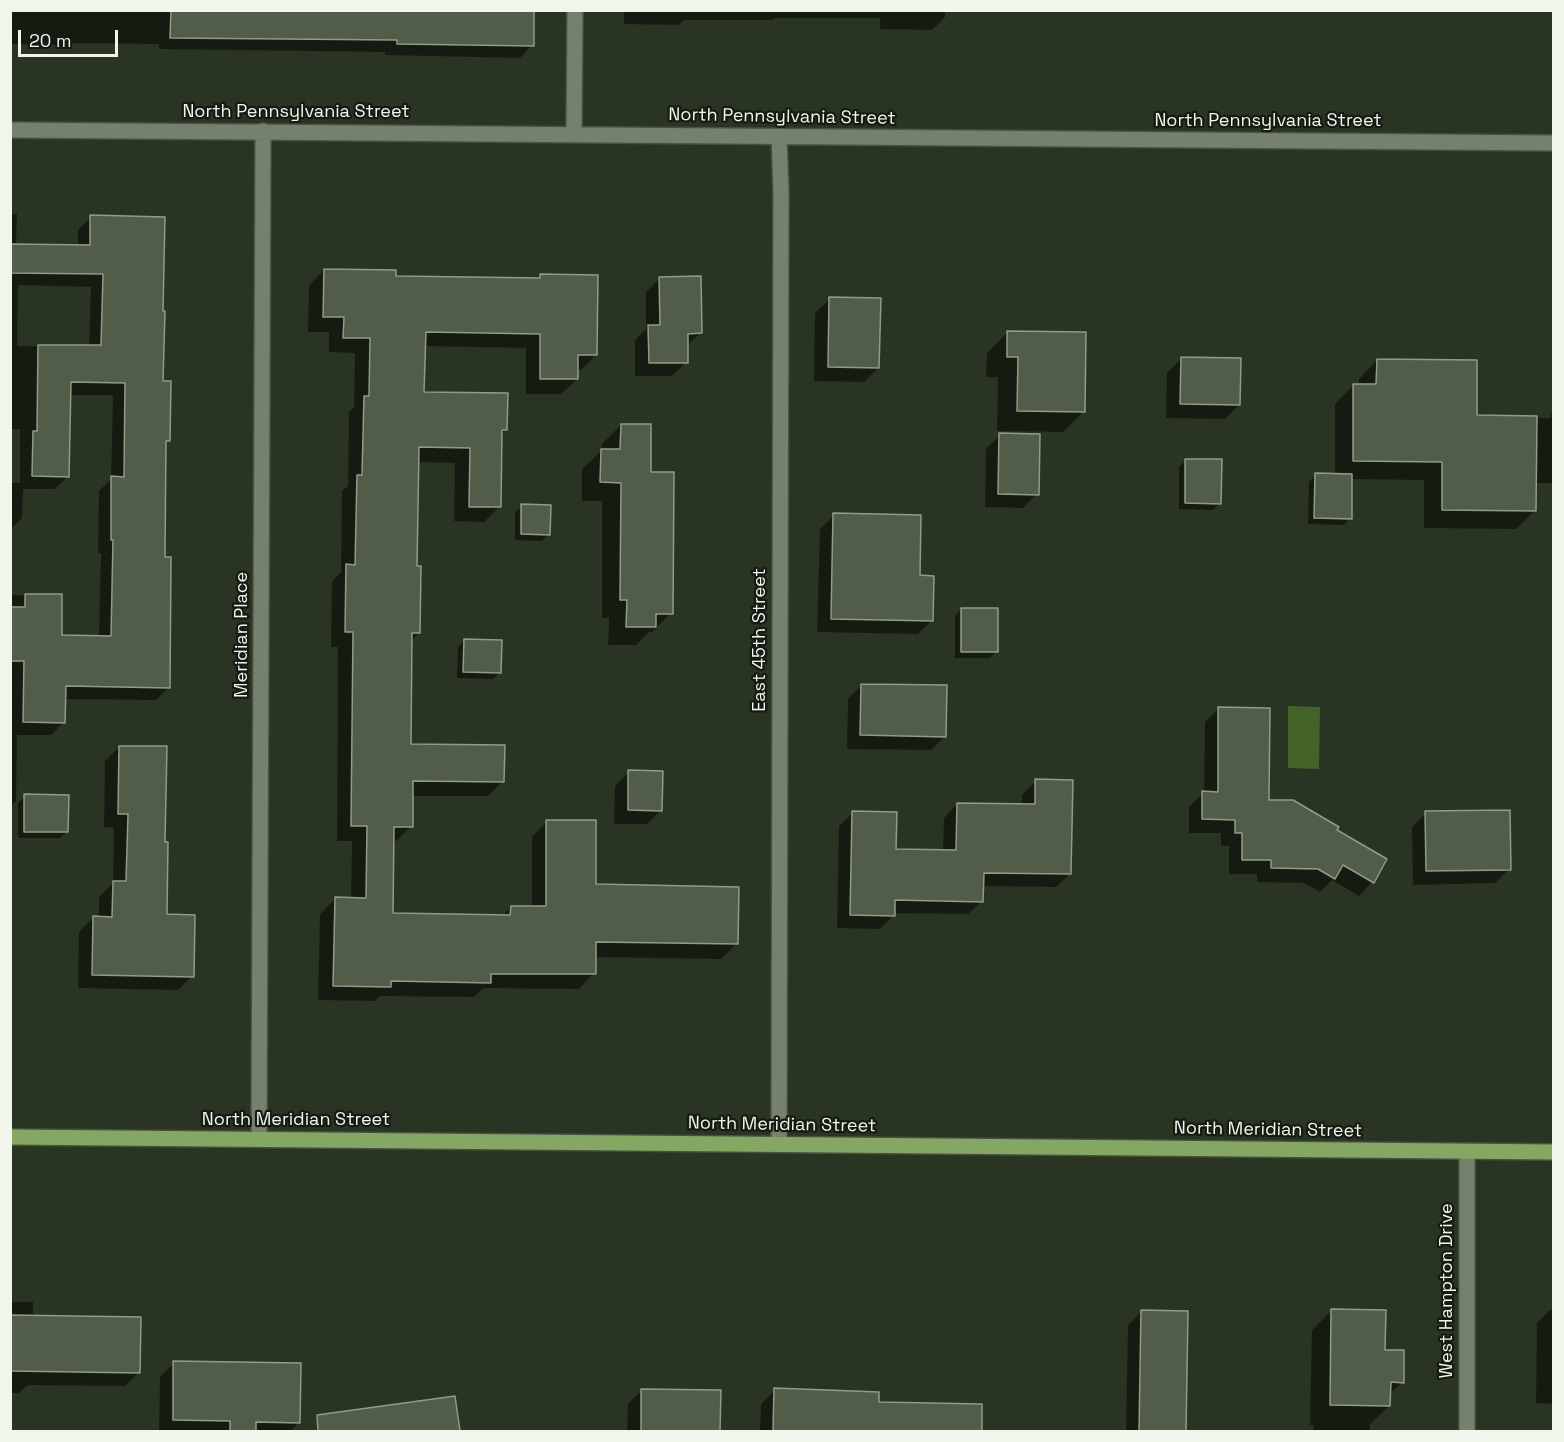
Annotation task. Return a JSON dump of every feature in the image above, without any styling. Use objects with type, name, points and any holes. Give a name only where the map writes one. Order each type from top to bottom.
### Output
[{"type":"main road","name":"North Meridian Street","points":[[10,1137],[1554,1152]]},
{"type":"street","points":[[574,134],[575,10]]},
{"type":"street","name":"North Pennsylvania Street","points":[[10,129],[1554,143]]},
{"type":"street","name":"Meridian Place","points":[[259,1139],[263,131]]},
{"type":"street","name":"East 45th Street","points":[[779,136],[781,191],[779,1144]]},
{"type":"street","name":"West Hampton Drive","points":[[1467,1152],[1467,1431]]},
{"type":"shaded area","points":[[1288,706],[1320,707],[1319,769],[1288,768]]},
{"type":"building","points":[[171,10],[534,10],[534,46],[397,44],[397,40],[170,38]]},
{"type":"building","points":[[90,215],[165,217],[163,381],[171,381],[170,441],[166,441],[165,557],[171,557],[170,688],[66,686],[65,723],[23,722],[24,661],[10,661],[10,607],[25,607],[25,594],[62,594],[62,635],[111,636],[113,540],[111,540],[111,476],[124,477],[125,383],[71,382],[69,477],[32,476],[33,431],[37,431],[38,345],[101,345],[103,274],[10,273],[10,244],[90,245]]},
{"type":"building","points":[[324,269],[396,270],[396,276],[540,278],[540,274],[598,275],[597,355],[578,355],[578,379],[540,379],[540,334],[426,332],[424,392],[508,393],[507,430],[502,430],[501,507],[469,507],[470,448],[419,447],[417,566],[421,566],[420,633],[412,633],[411,744],[505,745],[504,782],[413,781],[413,827],[394,827],[393,913],[510,915],[511,906],[546,906],[546,820],[596,820],[596,884],[739,887],[738,944],[596,942],[596,974],[491,974],[491,983],[391,981],[391,987],[333,986],[335,897],[366,898],[367,826],[351,826],[353,632],[345,632],[346,564],[355,565],[357,475],[362,475],[364,396],[369,396],[370,338],[343,338],[344,317],[323,317]]},
{"type":"building","points":[[701,276],[702,333],[688,334],[688,363],[649,363],[648,325],[660,325],[659,277]]},
{"type":"building","points":[[829,297],[881,298],[879,368],[828,367]]},
{"type":"building","points":[[1007,331],[1086,332],[1085,412],[1017,411],[1018,357],[1007,357]]},
{"type":"building","points":[[1181,357],[1241,358],[1240,405],[1180,404]]},
{"type":"building","points":[[1377,359],[1477,360],[1477,415],[1537,416],[1536,511],[1442,510],[1442,462],[1353,461],[1353,384],[1376,384]]},
{"type":"building","points":[[621,424],[651,424],[651,472],[674,472],[673,614],[656,614],[656,627],[626,627],[627,600],[620,600],[621,483],[600,482],[601,449],[620,449]]},
{"type":"building","points":[[999,433],[1040,434],[1039,495],[998,494]]},
{"type":"building","points":[[1185,459],[1222,459],[1221,504],[1185,503]]},
{"type":"building","points":[[1315,473],[1352,474],[1352,519],[1314,518]]},
{"type":"building","points":[[521,504],[551,505],[550,535],[521,534]]},
{"type":"building","points":[[833,513],[921,515],[920,575],[934,576],[933,621],[831,619]]},
{"type":"building","points":[[961,608],[998,608],[998,652],[961,652]]},
{"type":"building","points":[[464,639],[502,640],[501,673],[463,672]]},
{"type":"building","points":[[861,684],[947,685],[946,737],[860,735]]},
{"type":"building","points":[[1218,707],[1270,708],[1269,800],[1293,800],[1339,827],[1337,830],[1387,859],[1374,883],[1343,865],[1335,879],[1318,869],[1271,868],[1271,860],[1242,860],[1242,833],[1235,833],[1235,820],[1202,819],[1202,791],[1218,792]]},
{"type":"building","points":[[119,746],[167,746],[165,842],[168,842],[167,914],[195,915],[194,977],[92,975],[93,916],[112,917],[113,881],[126,881],[128,814],[118,814]]},
{"type":"building","points":[[628,770],[663,771],[662,811],[628,810]]},
{"type":"building","points":[[1035,779],[1073,780],[1071,874],[984,873],[983,902],[895,900],[895,916],[850,915],[852,811],[897,812],[896,849],[956,850],[957,803],[1035,804]]},
{"type":"building","points":[[24,794],[69,795],[68,832],[24,832]]},
{"type":"building","points":[[1510,810],[1511,870],[1426,871],[1425,811]]},
{"type":"building","points":[[1331,1309],[1386,1310],[1385,1350],[1404,1350],[1404,1383],[1391,1382],[1390,1406],[1330,1405]]},
{"type":"building","points":[[1141,1310],[1188,1311],[1186,1431],[1139,1431]]},
{"type":"building","points":[[10,1315],[141,1317],[140,1373],[10,1371]]},
{"type":"building","points":[[173,1361],[301,1363],[300,1423],[256,1422],[256,1431],[230,1431],[230,1421],[173,1420]]},
{"type":"building","points":[[774,1388],[879,1392],[879,1402],[982,1404],[982,1431],[773,1431]]},
{"type":"building","points":[[641,1389],[721,1390],[720,1431],[641,1431]]},
{"type":"building","points":[[455,1396],[460,1431],[318,1431],[317,1415]]}]
